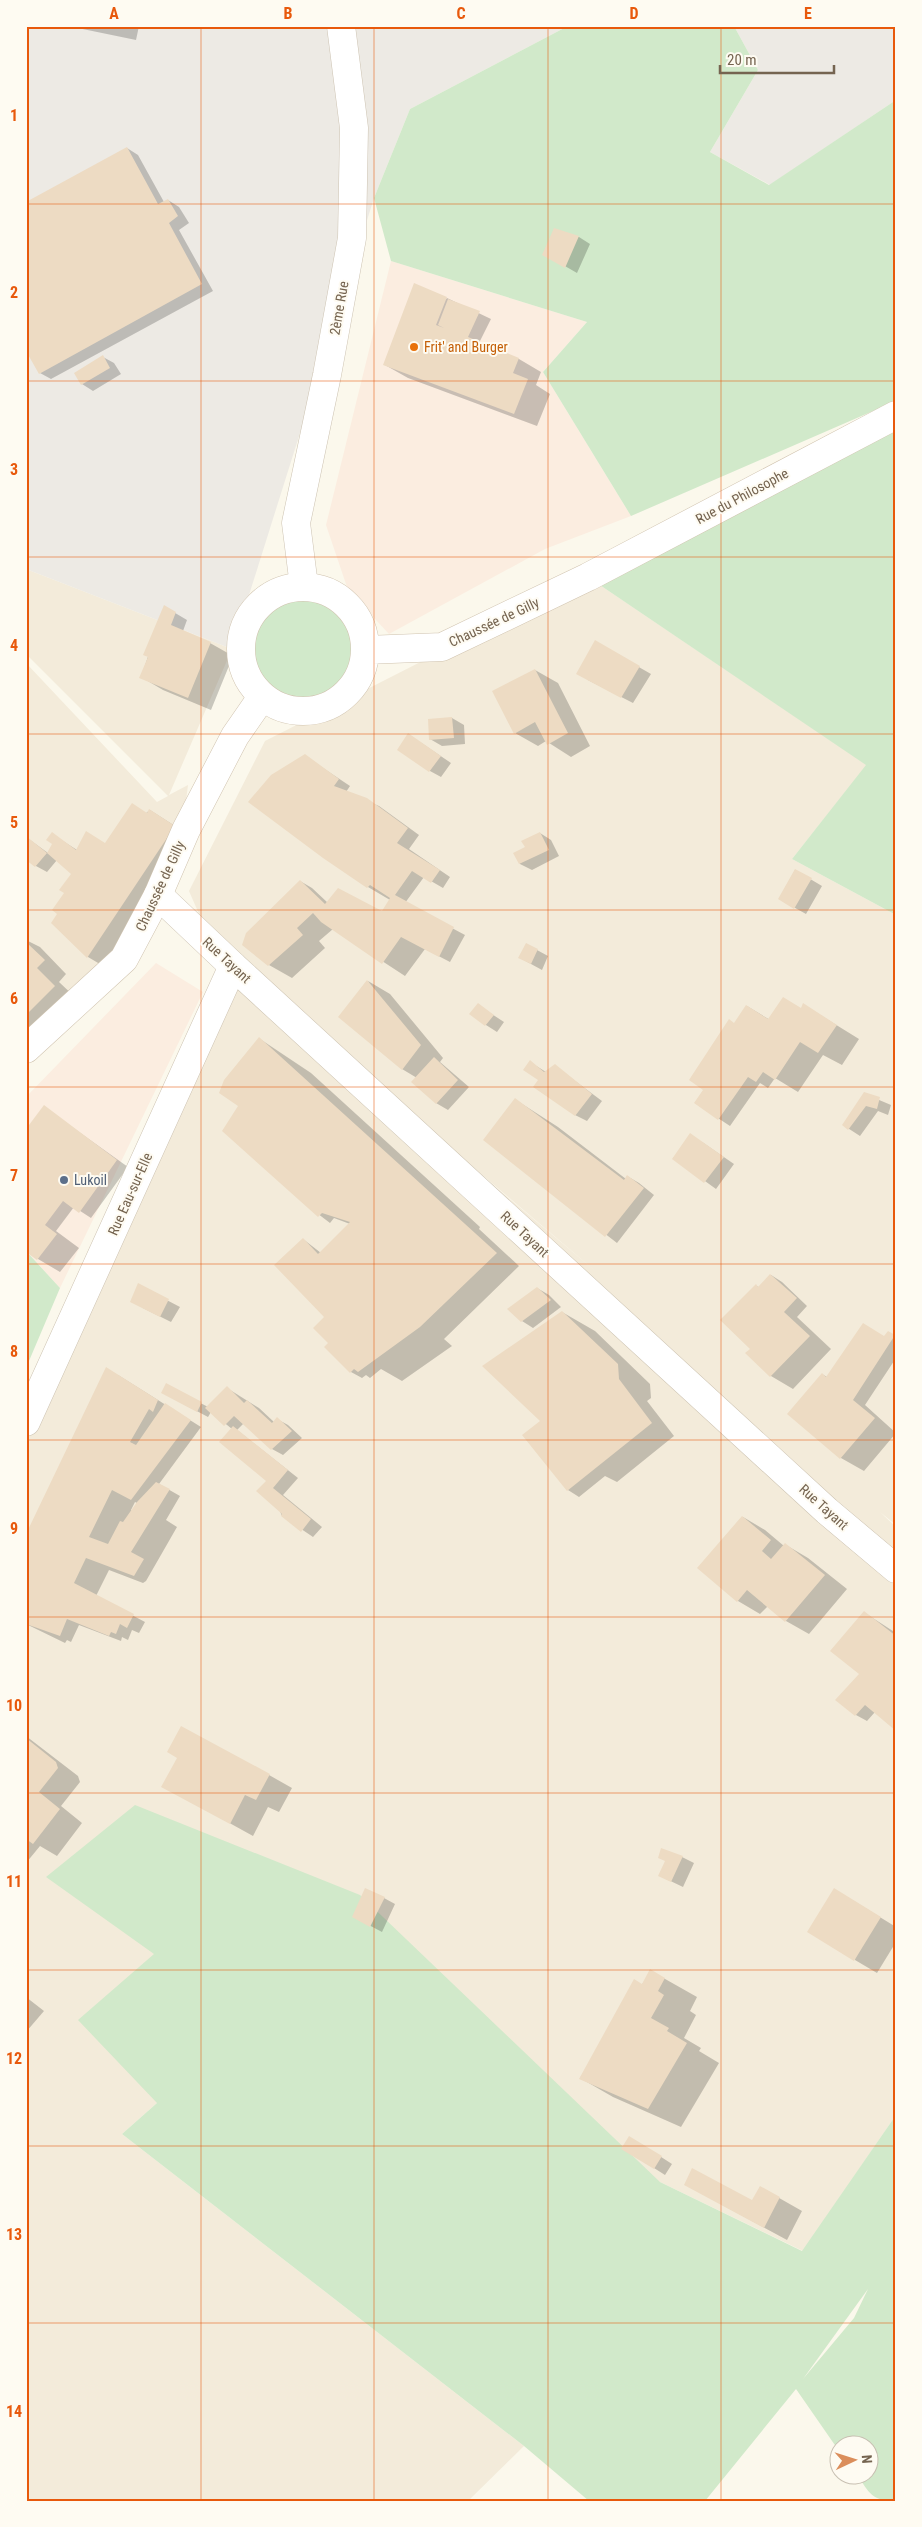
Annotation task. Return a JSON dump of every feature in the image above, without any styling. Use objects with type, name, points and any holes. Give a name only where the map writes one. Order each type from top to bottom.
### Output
[{"type":"street","name":"2ème Rue","points":[[304,586],[296,523],[327,375],[352,238],[354,128],[342,26]]},
{"type":"street","name":"Rue du Philosophe","points":[[588,578],[896,415]]},
{"type":"street","name":"Chaussée de Gilly","points":[[366,650],[442,647],[588,578]]},
{"type":"street","points":[[304,586],[332,594],[354,613],[363,630],[366,650],[362,671],[350,690],[334,704],[314,711],[285,709],[262,697],[246,674],[241,654],[243,633],[252,614],[265,600],[284,590],[304,586]]},
{"type":"street","name":"Chaussée de Gilly","points":[[26,1049],[124,959],[158,895],[186,830],[235,736],[262,697]]},
{"type":"street","name":"Rue Tayant","points":[[158,895],[827,1511],[896,1569]]},
{"type":"street","name":"Rue Eau-sur-Elle","points":[[26,1422],[233,966]]},
{"type":"shaded area","points":[[26,26],[568,26],[410,109],[374,198],[232,649],[26,569]]},
{"type":"shaded area","points":[[734,26],[896,26],[896,100],[770,185],[710,152],[758,70]]},
{"type":"shaded area","points":[[391,261],[587,322],[543,372],[631,516],[545,549],[389,634],[348,590],[326,525]]},
{"type":"shaded area","points":[[26,569],[232,649],[169,795],[188,785],[181,841],[141,927],[26,1055],[26,663],[157,802],[168,796],[26,654]]},
{"type":"shaded area","points":[[588,577],[867,765],[792,859],[896,915],[896,1525],[880,1512],[896,1527],[896,2115],[803,2251],[660,2182],[155,1954],[157,2103],[122,2134],[524,2446],[468,2501],[26,2501],[26,1418],[233,966],[600,1275],[213,946],[189,891],[265,741]]},
{"type":"shaded area","points":[[156,963],[203,992],[60,1288],[26,1251],[26,1097]]},
{"type":"green space","points":[[568,26],[734,26],[758,70],[710,152],[769,185],[896,100],[896,401],[631,516],[543,372],[587,322],[391,261],[374,198],[410,109]]},
{"type":"green space","points":[[896,429],[896,915],[792,859],[866,765],[588,577]]},
{"type":"green space","points":[[303,588],[327,593],[347,606],[360,626],[365,650],[360,674],[347,694],[327,707],[303,712],[279,707],[259,694],[246,674],[241,650],[246,626],[259,606],[279,593]]},
{"type":"green space","points":[[26,1251],[60,1288],[26,1368]]},
{"type":"green space","points":[[135,1805],[360,1895],[660,2182],[802,2251],[896,2115],[896,2501],[876,2498],[863,2484],[880,2484],[880,2434],[830,2434],[830,2438],[796,2389],[705,2501],[589,2501],[524,2446],[122,2134],[157,2103],[78,2020],[154,1954],[46,1877]],"holes":[[[868,2289],[854,2318],[803,2379]]]},
{"type":"building","points":[[127,147],[158,204],[168,199],[178,216],[169,223],[202,284],[39,374],[26,351],[26,202]]},
{"type":"building","points":[[554,228],[579,236],[565,268],[542,255]]},
{"type":"building","points":[[414,283],[447,297],[436,325],[444,328],[438,325],[448,299],[480,311],[468,337],[519,358],[513,373],[528,379],[514,414],[383,365]]},
{"type":"building","points":[[103,355],[110,368],[81,385],[74,373]]},
{"type":"building","points":[[164,605],[176,612],[171,625],[211,642],[188,698],[139,678],[148,657],[143,655]]},
{"type":"building","points":[[595,640],[640,666],[621,698],[576,674]]},
{"type":"building","points":[[535,669],[568,733],[547,745],[535,722],[514,734],[492,691]]},
{"type":"building","points":[[452,717],[454,738],[429,740],[428,719]]},
{"type":"building","points":[[408,733],[441,756],[429,772],[397,750]]},
{"type":"building","points":[[305,754],[339,779],[334,786],[367,798],[408,828],[397,843],[440,870],[431,883],[412,871],[395,895],[454,927],[439,957],[401,937],[382,964],[321,922],[313,913],[297,928],[303,935],[268,966],[242,945],[246,933],[300,880],[325,904],[338,888],[382,911],[390,898],[370,885],[367,888],[248,802],[271,775]]},
{"type":"building","points":[[132,803],[147,813],[149,809],[175,826],[87,958],[51,923],[57,914],[52,910],[64,893],[59,890],[71,874],[47,853],[52,844],[46,840],[52,832],[76,850],[86,831],[105,843]]},
{"type":"building","points":[[540,832],[549,850],[519,864],[513,853],[525,847],[521,841]]},
{"type":"building","points":[[26,836],[47,853],[35,867],[26,860]]},
{"type":"building","points":[[795,869],[812,878],[794,909],[778,899]]},
{"type":"building","points":[[26,942],[45,960],[37,968],[55,986],[26,1015]]},
{"type":"building","points":[[526,943],[538,949],[531,964],[518,958]]},
{"type":"building","points":[[367,980],[421,1045],[402,1070],[338,1017]]},
{"type":"building","points":[[783,997],[801,1008],[803,1003],[837,1025],[818,1053],[800,1042],[775,1080],[763,1072],[756,1082],[748,1077],[718,1120],[694,1103],[703,1090],[689,1080],[729,1019],[734,1023],[746,1005],[768,1019]]},
{"type":"building","points":[[478,1003],[494,1015],[485,1026],[469,1014]]},
{"type":"building","points":[[259,1037],[497,1253],[420,1327],[358,1372],[354,1369],[350,1373],[324,1347],[328,1343],[313,1328],[324,1317],[274,1265],[303,1238],[318,1254],[350,1222],[322,1213],[318,1217],[222,1131],[238,1106],[219,1093],[224,1080]]},
{"type":"building","points":[[434,1057],[458,1080],[436,1104],[411,1082]]},
{"type":"building","points":[[530,1060],[544,1072],[555,1064],[592,1094],[575,1116],[533,1087],[538,1080],[523,1070]]},
{"type":"building","points":[[864,1092],[880,1097],[877,1109],[866,1106],[848,1130],[842,1125]]},
{"type":"building","points":[[515,1098],[624,1180],[627,1175],[644,1188],[605,1237],[483,1140]]},
{"type":"building","name":"Lukoil","points":[[44,1105],[117,1160],[79,1213],[63,1201],[45,1225],[57,1234],[37,1260],[26,1252],[26,1129]]},
{"type":"building","points":[[690,1133],[724,1157],[704,1183],[672,1159]]},
{"type":"building","points":[[770,1274],[797,1298],[784,1312],[810,1336],[770,1377],[745,1353],[750,1349],[720,1320],[756,1284],[758,1287]]},
{"type":"building","points":[[138,1283],[169,1299],[160,1317],[130,1302]]},
{"type":"building","points":[[537,1287],[551,1300],[521,1322],[507,1309]]},
{"type":"building","points":[[562,1311],[618,1364],[619,1379],[652,1423],[567,1491],[522,1435],[540,1421],[482,1366]]},
{"type":"building","points":[[863,1323],[884,1336],[888,1331],[895,1335],[853,1400],[875,1418],[840,1459],[787,1414],[822,1373],[826,1377]]},
{"type":"building","points":[[106,1367],[158,1400],[153,1412],[149,1409],[130,1442],[136,1445],[165,1403],[191,1420],[131,1500],[112,1490],[89,1537],[108,1544],[120,1521],[123,1522],[137,1502],[156,1482],[170,1489],[131,1552],[144,1559],[134,1576],[86,1558],[74,1583],[134,1614],[127,1628],[120,1624],[116,1634],[111,1632],[109,1636],[67,1619],[60,1636],[26,1624],[26,1534]]},
{"type":"building","points":[[166,1383],[202,1402],[197,1412],[161,1393]]},
{"type":"building","points":[[227,1386],[244,1403],[247,1400],[272,1423],[277,1417],[292,1431],[271,1450],[234,1416],[224,1426],[205,1408]]},
{"type":"building","points":[[233,1426],[288,1470],[273,1488],[311,1519],[301,1532],[281,1516],[282,1514],[256,1491],[266,1481],[219,1442]]},
{"type":"building","points":[[742,1516],[771,1540],[762,1551],[771,1559],[785,1543],[825,1575],[785,1622],[747,1590],[737,1602],[697,1568]]},
{"type":"building","points":[[864,1611],[896,1636],[896,1731],[865,1705],[855,1716],[835,1700],[859,1674],[830,1651]]},
{"type":"building","points":[[181,1726],[270,1774],[256,1800],[245,1795],[230,1824],[161,1787],[177,1758],[167,1752]]},
{"type":"building","points":[[26,1738],[56,1762],[58,1768],[39,1792],[60,1809],[33,1844],[26,1839]]},
{"type":"building","points":[[661,1848],[683,1856],[671,1882],[658,1876],[665,1861],[658,1858]]},
{"type":"building","points":[[365,1888],[385,1897],[370,1927],[352,1917]]},
{"type":"building","points":[[834,1888],[881,1917],[854,1961],[807,1932]]},
{"type":"building","points":[[650,1969],[665,1978],[658,1991],[664,1995],[651,2018],[669,2028],[667,2031],[687,2043],[648,2109],[579,2079],[634,1979],[642,1984]]},
{"type":"building","points":[[629,2136],[662,2156],[654,2169],[621,2149]]},
{"type":"building","points":[[692,2168],[752,2200],[760,2186],[780,2197],[764,2228],[684,2185]]},
{"type":"place","name":"Frit' and Burger","points":[[414,347]]},
{"type":"place","name":"Lukoil","points":[[64,1180]]}]
